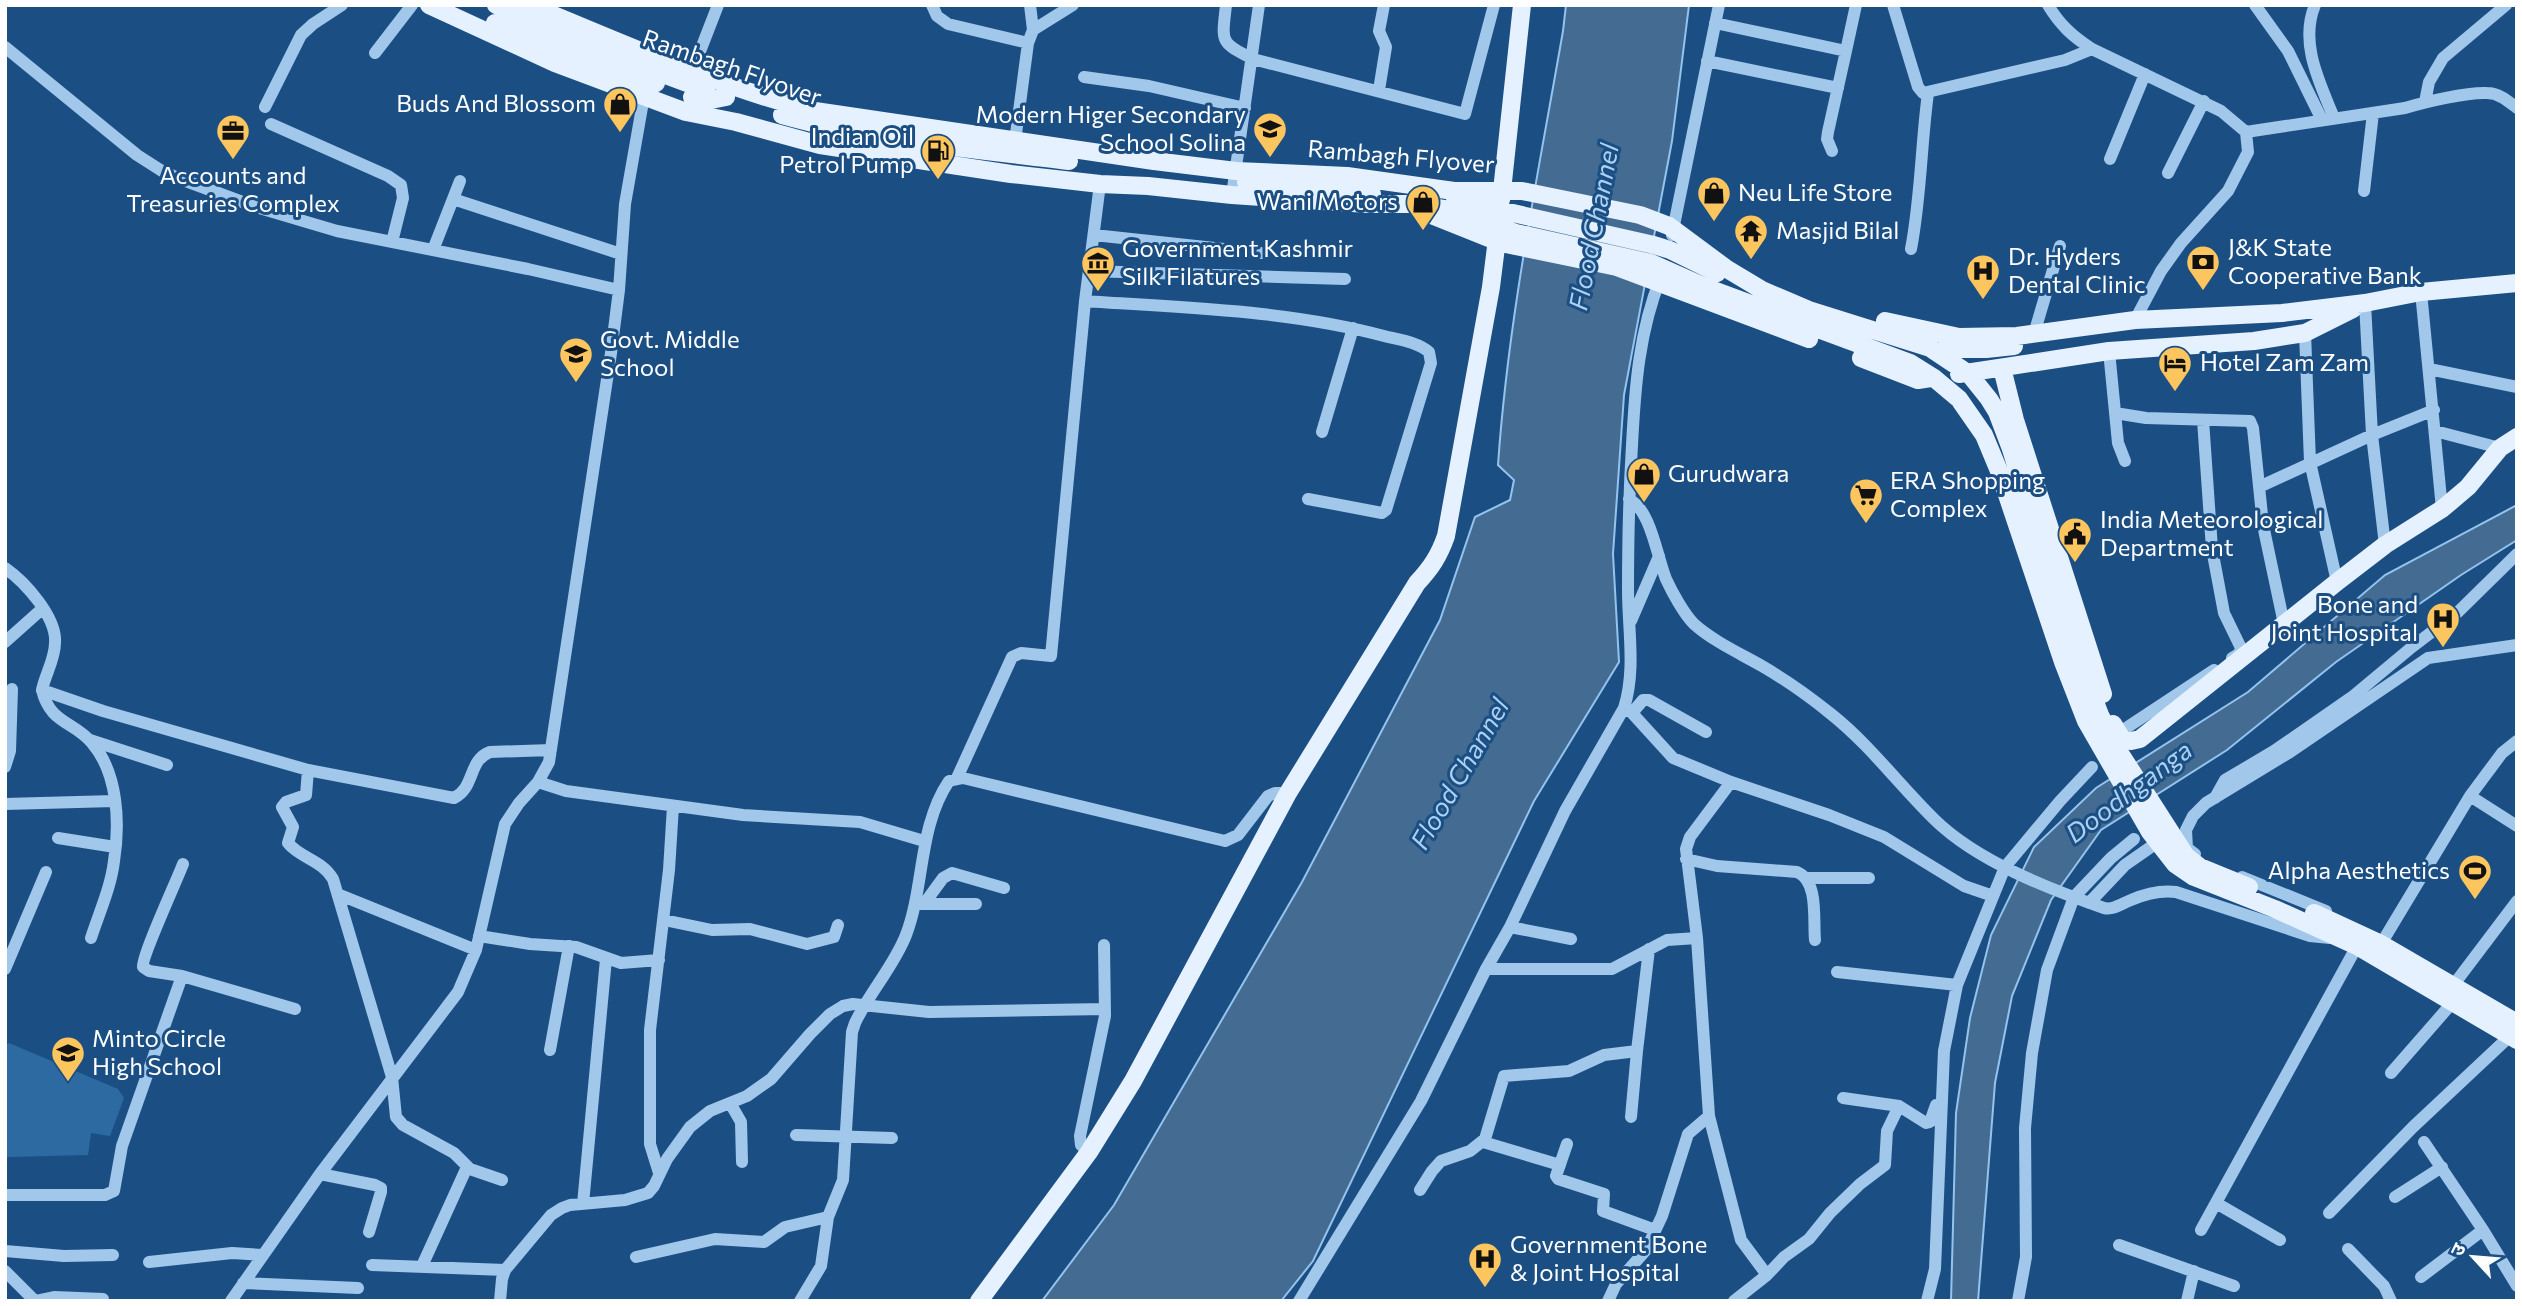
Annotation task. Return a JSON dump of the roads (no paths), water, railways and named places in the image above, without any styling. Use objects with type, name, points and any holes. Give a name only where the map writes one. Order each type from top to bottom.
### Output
[{"type":"main road","name":"Rambagh Flyover","points":[[496,5],[663,74],[726,97],[812,123],[888,137],[1178,175],[1324,188],[1386,197],[1501,243],[1617,267],[1918,380],[2109,351],[2254,341],[2305,333],[2365,303]]},
{"type":"main road","points":[[513,5],[666,69],[807,115],[878,130],[1165,169],[1319,181],[1472,203],[1499,219]]},
{"type":"main road","name":"Rambagh Flyover","points":[[529,5],[691,72],[769,99],[815,111],[1236,171],[1347,176],[1454,191],[1521,191],[1640,215],[1670,226],[1727,269],[1762,290],[1809,310],[1930,348],[1969,374],[1997,412],[2011,449],[2093,718]]},
{"type":"main road","points":[[979,1301],[1088,1152],[1140,1069],[1288,793],[1417,583],[1432,568],[1440,552],[1446,536],[1491,287],[1522,5]]},
{"type":"main road","points":[[443,7],[683,94],[711,100],[726,97]]},
{"type":"main road","points":[[443,7],[555,63],[686,112],[820,145],[1011,174],[1100,184],[1367,204],[1412,204],[1450,210],[1660,256],[1740,283],[1959,337],[2034,334],[2132,325],[2270,321],[2282,313],[2365,303],[2421,292],[2517,283]]},
{"type":"main road","points":[[1660,256],[1705,287],[1910,363],[1934,378],[1959,399],[1984,435],[2000,471],[2063,662],[2093,718],[2116,747],[2163,835],[2180,860],[2338,930],[2381,944],[2452,995],[2514,1033]]},
{"type":"main road","points":[[1930,348],[1986,349],[2132,325]]},
{"type":"main road","points":[[2054,331],[2061,359]]},
{"type":"main road","points":[[1999,369],[1998,390],[2075,617],[2066,626]]},
{"type":"main road","points":[[1999,369],[2116,737],[2131,741],[2140,739],[2385,545],[2442,509],[2468,487],[2500,448],[2517,437]]},
{"type":"main road","points":[[2093,718],[2098,761],[2163,835]]},
{"type":"main road","points":[[2338,930],[2357,946],[2452,995]]},
{"type":"street","points":[[265,107],[301,35],[342,5]]},
{"type":"street","points":[[374,53],[412,5]]},
{"type":"street","points":[[691,72],[718,5]]},
{"type":"street","points":[[932,5],[937,16],[948,24],[1028,43]]},
{"type":"street","points":[[1011,174],[1028,43],[1033,30],[1030,5]]},
{"type":"street","points":[[1033,30],[1073,5]]},
{"type":"street","points":[[1226,5],[1223,38],[1233,49],[1253,59],[1465,114],[1494,5]]},
{"type":"street","points":[[1232,195],[1259,5]]},
{"type":"street","points":[[1379,90],[1386,47],[1379,31],[1384,5]]},
{"type":"street","points":[[1719,5],[1639,357],[1629,499],[1628,711],[1667,754],[1731,782],[1884,837],[1964,886],[1993,895]]},
{"type":"street","points":[[1893,5],[1918,87],[1923,93],[2065,60],[2092,49]]},
{"type":"street","points":[[2048,5],[2063,29],[2092,49],[2204,101],[2231,117],[2246,132],[2248,152],[2228,191],[2172,254],[2152,284],[2132,325]]},
{"type":"street","points":[[2255,5],[2288,51],[2328,119]]},
{"type":"street","points":[[2315,5],[2310,16],[2309,49],[2328,119]]},
{"type":"street","points":[[2425,102],[2429,82],[2443,58],[2506,5]]},
{"type":"street","points":[[1832,151],[1827,138],[1854,6]]},
{"type":"street","points":[[1715,23],[1846,51]]},
{"type":"street","points":[[5,47],[126,146],[162,171],[218,194],[337,231],[619,290]]},
{"type":"street","points":[[1707,61],[1838,88]]},
{"type":"street","points":[[2110,159],[2146,75]]},
{"type":"street","points":[[1084,77],[1149,86],[1245,108]]},
{"type":"street","points":[[1911,249],[1922,179],[1921,142],[1927,93]]},
{"type":"street","points":[[2246,132],[2487,93],[2498,95],[2517,108]]},
{"type":"street","points":[[228,1300],[458,992],[476,950],[505,824],[538,782],[549,762],[619,290],[625,204],[644,96]]},
{"type":"street","points":[[2168,173],[2204,101]]},
{"type":"street","points":[[2364,191],[2373,113]]},
{"type":"street","points":[[271,124],[401,184],[402,198],[392,242]]},
{"type":"street","points":[[433,250],[460,181]]},
{"type":"street","points":[[957,778],[1012,657],[1021,653],[1051,656],[1100,184]]},
{"type":"street","points":[[453,199],[621,254]]},
{"type":"street","points":[[1094,235],[1261,253]]},
{"type":"street","points":[[2034,334],[2060,246]]},
{"type":"street","points":[[1089,271],[1345,279]]},
{"type":"street","points":[[2421,292],[2442,509]]},
{"type":"street","points":[[1086,301],[1259,313],[1353,328],[1423,347],[1429,352],[1431,363],[1386,510],[1382,513],[1308,499]]},
{"type":"street","points":[[2365,303],[2372,435],[2385,545]]},
{"type":"street","points":[[1322,432],[1353,328]]},
{"type":"street","points":[[2305,333],[2310,462],[2337,582]]},
{"type":"street","points":[[2109,351],[2118,443],[2125,461]]},
{"type":"street","points":[[2429,369],[2517,387]]},
{"type":"street","points":[[2259,487],[2310,462],[2434,410]]},
{"type":"street","points":[[2115,413],[2146,418],[2250,421],[2253,428],[2263,525],[2284,624]]},
{"type":"street","points":[[2116,737],[2241,651],[2224,613],[2212,548],[2203,420]]},
{"type":"street","points":[[2435,431],[2500,448]]},
{"type":"street","points":[[1629,499],[1636,503],[1646,519],[1667,581],[1693,622],[1716,639],[1766,668],[1832,715],[1898,778],[1936,821],[1966,847],[2007,868],[2089,903],[2112,909],[2156,892],[2176,892],[2310,936],[2338,930],[2327,912],[2203,860],[2187,848],[2186,830],[2193,816]]},
{"type":"street","points":[[2214,799],[2221,784],[2231,775],[2274,751],[2352,698],[2372,679],[2458,612],[2517,554]]},
{"type":"street","points":[[1629,625],[1659,556]]},
{"type":"street","points":[[5,568],[29,589],[51,625],[55,644],[42,690],[45,701],[55,716],[90,740],[167,765]]},
{"type":"street","points":[[5,642],[42,609]]},
{"type":"street","points":[[2089,903],[2125,864],[2163,835],[2427,658],[2517,645]]},
{"type":"street","points":[[5,767],[10,751],[12,689]]},
{"type":"street","points":[[42,690],[103,711],[308,770],[454,798],[463,794],[476,761],[483,754],[551,750]]},
{"type":"street","points":[[1299,1301],[1421,1101],[1510,927],[1565,811],[1628,711],[1643,700],[1649,700],[1706,732]]},
{"type":"street","points":[[90,740],[106,766],[114,801],[116,847],[112,873],[91,938]]},
{"type":"street","points":[[2381,944],[2470,796],[2502,753],[2517,741]]},
{"type":"street","points":[[1927,1301],[1935,1269],[1944,1051],[1957,985],[1993,895],[2007,868],[2060,801],[2098,761]]},
{"type":"street","points":[[308,770],[306,795],[286,802],[282,807],[292,823],[288,843],[292,848],[323,865],[340,895],[392,1077],[394,1111],[399,1121],[454,1153],[467,1167],[502,1180]]},
{"type":"street","points":[[920,904],[924,841],[944,788],[949,781],[957,778],[1225,841],[1238,835],[1268,796],[1288,793]]},
{"type":"street","points":[[538,782],[566,791],[760,817],[860,821],[924,841]]},
{"type":"street","points":[[1731,782],[1690,837],[1686,859],[1697,938],[1709,1116],[1741,1240],[1767,1275]]},
{"type":"street","points":[[2470,796],[2517,825]]},
{"type":"street","points":[[5,804],[114,801]]},
{"type":"street","points":[[659,1173],[650,1144],[650,1030],[664,920],[673,806]]},
{"type":"street","points":[[58,838],[116,847]]},
{"type":"street","points":[[2026,1301],[2029,1277],[2026,1257],[2025,1128],[2032,1053],[2047,970],[2069,894],[2134,839]]},
{"type":"street","points":[[1686,859],[1717,866],[1797,872],[1806,878],[1869,877]]},
{"type":"street","points":[[183,864],[142,962],[143,967],[149,971],[182,976],[295,1009]]},
{"type":"street","points":[[5,969],[46,872]]},
{"type":"street","points":[[800,1301],[821,1266],[828,1217],[843,1180],[852,1032],[863,1006],[905,938],[920,904],[943,878],[952,873],[1004,888]]},
{"type":"street","points":[[1806,878],[1812,895],[1815,940]]},
{"type":"street","points":[[340,895],[476,950]]},
{"type":"street","points":[[2391,1073],[2452,995],[2517,901]]},
{"type":"street","points":[[920,904],[976,904]]},
{"type":"street","points":[[664,920],[712,930],[750,929],[807,944],[834,937],[838,925]]},
{"type":"street","points":[[1510,927],[1571,939]]},
{"type":"street","points":[[479,936],[530,944],[569,946],[607,959],[630,963],[659,960]]},
{"type":"street","points":[[1486,970],[1612,969],[1667,940],[1697,938]]},
{"type":"street","points":[[1088,1152],[1081,1145],[1080,1136],[1105,1016],[1104,945]]},
{"type":"street","points":[[550,1050],[569,946]]},
{"type":"street","points":[[2201,1230],[2357,946]]},
{"type":"street","points":[[1631,1117],[1649,949]]},
{"type":"street","points":[[583,1204],[607,959]]},
{"type":"street","points":[[1837,972],[1957,985]]},
{"type":"street","points":[[5,1195],[105,1195],[114,1191],[122,1146],[182,976]]},
{"type":"street","points":[[500,1301],[505,1270],[551,1215],[570,1205],[639,1197],[648,1193],[673,1149],[690,1127],[710,1111],[747,1096],[771,1080],[810,1034],[838,1008],[848,1004],[929,1012],[1104,1009]]},
{"type":"street","points":[[2329,1213],[2413,1127],[2514,1033]]},
{"type":"street","points":[[1419,1190],[1441,1161],[1470,1151],[1483,1142],[1504,1076],[1569,1071],[1604,1055],[1637,1051]]},
{"type":"street","points":[[1843,1098],[1899,1106],[1912,1112],[1923,1122],[1930,1122],[1942,1085]]},
{"type":"street","points":[[730,1103],[741,1122],[742,1162]]},
{"type":"street","points":[[1734,1301],[1809,1239],[1830,1213],[1860,1184],[1885,1165],[1887,1131],[1899,1106]]},
{"type":"street","points":[[1608,1301],[1616,1284],[1646,1250],[1662,1216],[1688,1134],[1709,1116]]},
{"type":"street","points":[[796,1135],[892,1138]]},
{"type":"street","points":[[1483,1142],[1560,1165]]},
{"type":"street","points":[[2424,1142],[2517,1286]]},
{"type":"street","points":[[1567,1144],[1556,1176],[1558,1180],[1604,1194],[1603,1211],[1655,1230]]},
{"type":"street","points":[[422,1266],[467,1167]]},
{"type":"street","points":[[2395,1197],[2442,1167]]},
{"type":"street","points":[[320,1174],[381,1188],[369,1232]]},
{"type":"street","points":[[2216,1203],[2280,1240]]},
{"type":"street","points":[[636,1257],[715,1239],[764,1242],[785,1227],[828,1217]]},
{"type":"street","points":[[2421,1277],[2483,1230]]},
{"type":"street","points":[[2119,1245],[2234,1286]]},
{"type":"street","points":[[2347,1249],[2384,1286],[2391,1296],[2391,1301]]},
{"type":"street","points":[[5,1251],[64,1256],[113,1255]]},
{"type":"street","points":[[149,1262],[232,1253],[262,1255]]},
{"type":"street","points":[[2018,1301],[2026,1257]]},
{"type":"street","points":[[372,1265],[505,1270]]},
{"type":"street","points":[[5,1271],[35,1301],[54,1297],[103,1299]]},
{"type":"street","points":[[2187,1301],[2194,1271]]},
{"type":"street","points":[[243,1283],[358,1288]]},
{"type":"water","name":"Flood Channel","points":[[1566,5],[1689,5],[1672,141],[1624,395],[1613,554],[1619,662],[1534,801],[1313,1261],[1281,1301],[1042,1301],[1114,1205],[1302,882],[1440,620],[1475,517],[1510,500],[1514,480],[1498,465],[1509,356]]},
{"type":"water","name":"Doodhganga","points":[[2517,505],[2517,540],[2461,575],[2336,662],[2227,750],[2101,830],[2051,900],[2012,996],[1995,1083],[1978,1301],[1951,1301],[1956,1113],[1970,1018],[1991,935],[2034,847],[2096,788],[2248,692],[2385,575]]},
{"type":"place","name":"Buds And Blossom","points":[[620,134]]},
{"type":"place","name":"Modern Higer Secondary School Solina","points":[[1270,159]]},
{"type":"place","name":"Accounts and Treasuries Complex","points":[[233,161]]},
{"type":"place","name":"Indian Oil Petrol Pump","points":[[938,181]]},
{"type":"place","name":"Neu Life Store","points":[[1714,223]]},
{"type":"place","name":"Wani Motors","points":[[1423,232]]},
{"type":"place","name":"Masjid Bilal","points":[[1751,261]]},
{"type":"place","name":"J&K State Cooperative Bank","points":[[2203,292]]},
{"type":"place","name":"Government Kashmir Silk Filatures","points":[[1098,293]]},
{"type":"place","name":"Dr. Hyders Dental Clinic","points":[[1983,301]]},
{"type":"place","name":"Govt. Middle School","points":[[576,384]]},
{"type":"place","name":"Hotel Zam Zam","points":[[2175,393]]},
{"type":"place","name":"Gurudwara","points":[[1644,504]]},
{"type":"place","name":"ERA Shopping Complex","points":[[1866,525]]},
{"type":"place","name":"India Meteorological Department","points":[[2075,564]]},
{"type":"place","name":"Bone and Joint Hospital","points":[[2443,649]]},
{"type":"place","name":"Alpha Aesthetics","points":[[2475,901]]},
{"type":"place","name":"Minto Circle High School","points":[[68,1083]]},
{"type":"place","name":"Government Bone & Joint Hospital","points":[[1485,1289]]}]
